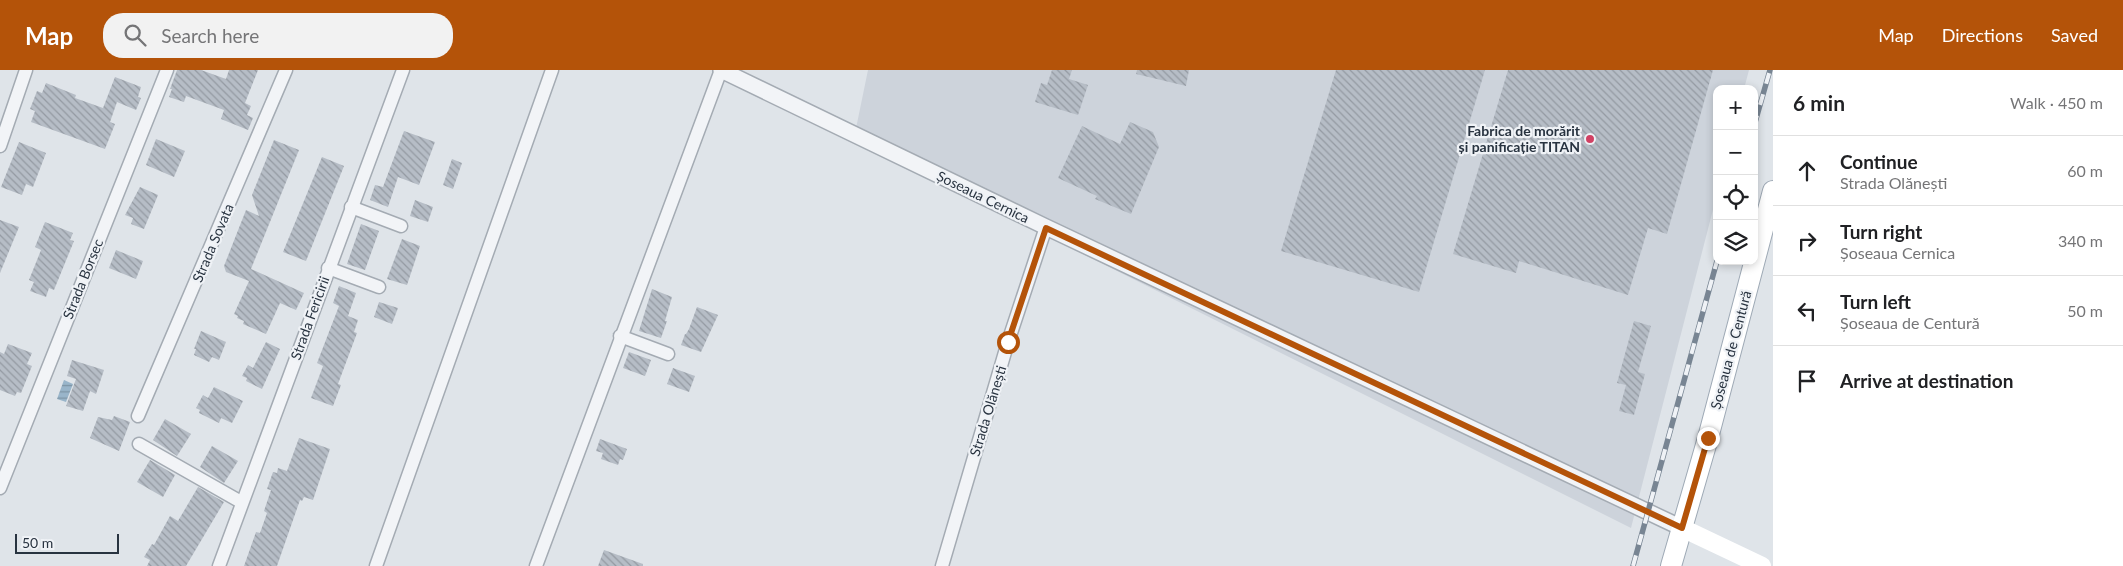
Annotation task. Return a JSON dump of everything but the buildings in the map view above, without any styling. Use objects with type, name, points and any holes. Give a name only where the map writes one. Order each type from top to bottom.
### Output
[{"type":"main road","name":"Șoseaua de Centură","points":[[1670,566],[1682,528],[1773,191]]},
{"type":"main road","name":"Șoseaua Cernica","points":[[1682,528],[1762,566]]},
{"type":"street","points":[[0,146],[26,70]]},
{"type":"street","name":"Strada Borsec","points":[[0,488],[167,70]]},
{"type":"street","name":"Strada Sovata","points":[[138,416],[286,70]]},
{"type":"street","name":"Strada Fericirii","points":[[219,566],[241,502],[403,70]]},
{"type":"street","points":[[376,566],[552,70]]},
{"type":"street","points":[[536,566],[620,336],[721,70]]},
{"type":"street","name":"Șoseaua Cernica","points":[[721,70],[1046,228],[1682,528]]},
{"type":"street","points":[[351,208],[402,226]]},
{"type":"street","name":"Strada Olănești","points":[[942,566],[1008,342],[1046,228]]},
{"type":"street","points":[[328,268],[379,286]]},
{"type":"street","points":[[620,336],[668,354]]},
{"type":"street","points":[[139,444],[241,502]]},
{"type":"shaded area","points":[[868,70],[1749,70],[1745,85],[1713,85],[1713,210],[1631,528],[1057,241],[853,143]]},
{"type":"water","points":[[64,380],[73,384],[66,402],[57,399]]},
{"type":"railway","points":[[1758,112],[1770,70]]},
{"type":"railway","points":[[1633,566],[1716,265]]},
{"type":"place","name":"Fabrica de morărit și panificație TITAN","points":[[1590,139]]},
{"type":"route","points":[[1008,342],[1046,228],[1682,528],[1708,438]]}]
